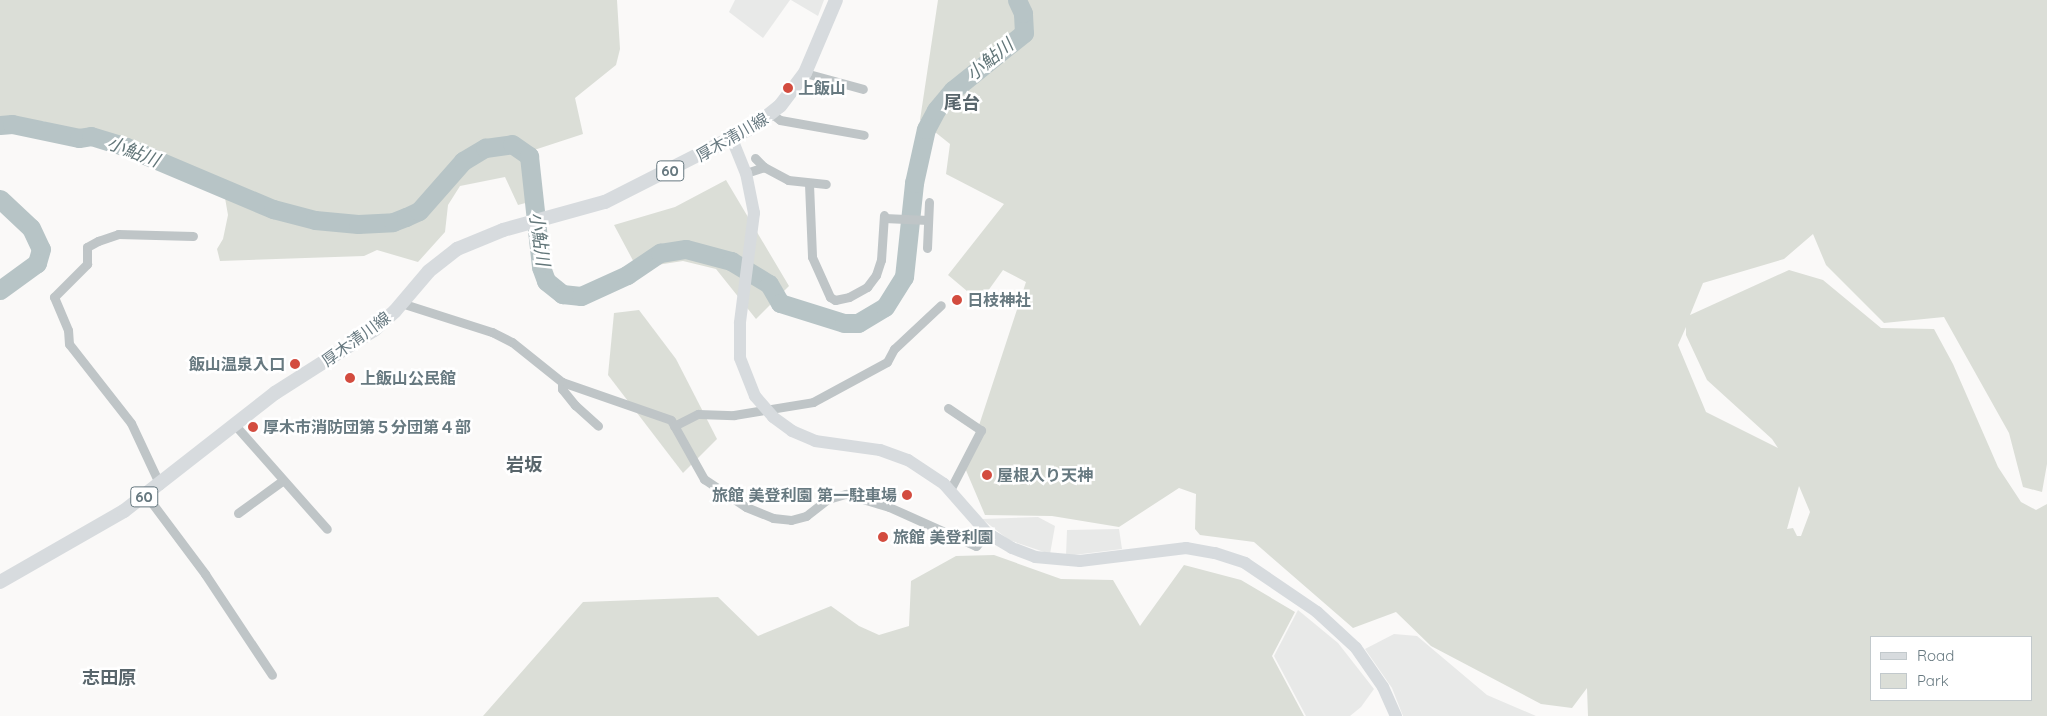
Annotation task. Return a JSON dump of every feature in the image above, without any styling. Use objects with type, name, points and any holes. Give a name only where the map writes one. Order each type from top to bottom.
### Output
[{"type":"main road","name":"60","points":[[776,110],[805,74],[836,0]]},
{"type":"main road","name":"厚木清川線","points":[[0,582],[97,528],[146,495],[275,393],[374,330],[401,303],[429,270],[457,249],[514,227],[604,202],[732,139],[776,110]]},
{"type":"street","points":[[805,74],[863,89]]},
{"type":"street","points":[[776,110],[780,120],[864,135]]},
{"type":"street","points":[[732,139],[746,173],[754,213],[738,337],[741,363],[750,387],[766,410],[782,424],[803,437],[880,450],[900,456],[928,471],[950,490],[987,533],[1012,548],[1048,560],[1080,561],[1186,548],[1215,553],[1245,563],[1317,612],[1356,648],[1383,687],[1396,716]]},
{"type":"street","points":[[755,158],[764,166],[788,180],[809,184],[826,184]]},
{"type":"street","points":[[746,173],[764,166]]},
{"type":"street","points":[[809,184],[812,257],[830,297],[835,300],[849,297],[867,287],[876,275],[881,260],[885,217],[927,220]]},
{"type":"street","points":[[927,248],[929,202]]},
{"type":"street","points":[[160,485],[131,423],[69,344],[68,330],[54,297],[87,264],[87,247],[98,241],[118,234],[193,236]]},
{"type":"street","points":[[401,303],[470,323],[505,338],[562,382],[671,420],[704,479],[746,507],[773,518],[791,520],[806,516],[828,499],[846,494],[889,507],[976,546],[987,533]]},
{"type":"street","points":[[674,426],[698,414],[734,415],[814,402],[887,362],[894,350],[941,305]]},
{"type":"street","points":[[562,382],[562,389],[575,405],[598,426]]},
{"type":"street","points":[[948,408],[981,429],[950,490]]},
{"type":"street","points":[[234,424],[282,481],[327,529]]},
{"type":"street","points":[[238,513],[282,481]]},
{"type":"street","points":[[146,495],[205,574],[272,675]]},
{"type":"shaded area","points":[[735,0],[790,0],[763,38],[729,12]]},
{"type":"shaded area","points":[[791,0],[824,0],[818,16]]},
{"type":"shaded area","points":[[1038,517],[1055,526],[1050,554],[1009,540],[982,519]]},
{"type":"shaded area","points":[[1119,529],[1122,549],[1066,556],[1067,530]]},
{"type":"shaded area","points":[[1298,610],[1338,643],[1374,689],[1361,707],[1350,716],[1306,716],[1274,656]]},
{"type":"shaded area","points":[[1394,634],[1417,636],[1487,695],[1536,716],[1403,716],[1392,688],[1365,649]]},
{"type":"green space","points":[[0,0],[617,0],[620,49],[616,65],[575,98],[583,134],[525,153],[533,201],[518,205],[505,177],[460,186],[448,205],[445,232],[418,262],[377,250],[364,256],[220,261],[217,249],[223,239],[228,215],[225,198],[183,180],[167,161],[133,148],[42,121],[0,125]]},
{"type":"green space","points":[[938,0],[2047,0],[2047,464],[2042,492],[2023,487],[2009,433],[1944,317],[1884,323],[1826,265],[1813,234],[1784,259],[1703,283],[1690,315],[1789,270],[1823,280],[1881,328],[1934,329],[1953,364],[1998,467],[2021,502],[2036,510],[2047,504],[2047,716],[1588,716],[1587,688],[1572,708],[1541,704],[1431,646],[1396,612],[1353,628],[1254,542],[1200,535],[1195,529],[1196,494],[1179,488],[1119,527],[1052,516],[985,515],[965,468],[1026,282],[1003,270],[980,302],[948,275],[1004,204],[946,174],[950,144],[920,120]],"holes":[[[1686,327],[1686,335],[1707,380],[1772,439],[1778,448],[1706,412],[1678,345]],[[1799,486],[1810,512],[1801,536],[1797,536],[1793,528],[1787,529]]]},
{"type":"green space","points":[[726,180],[789,286],[756,319],[716,269],[683,261],[637,268],[614,225],[675,207]]},
{"type":"green space","points":[[639,310],[676,359],[717,439],[683,473],[608,375],[614,313]]},
{"type":"green space","points":[[994,555],[1061,579],[1113,580],[1140,626],[1184,565],[1241,580],[1295,612],[1272,656],[1304,716],[483,716],[583,602],[718,597],[758,636],[831,606],[859,626],[879,635],[909,626],[911,581],[956,556]]},
{"type":"waterway","name":"小鮎川","points":[[0,125],[12,124],[79,138],[91,136],[126,147],[273,209],[315,220],[358,224],[393,222],[419,211],[463,161],[485,148],[512,144],[529,156],[541,267],[546,281],[562,294],[581,296],[627,275],[660,253],[686,249],[731,261],[769,284],[780,303],[844,323],[858,323],[885,307],[904,277],[914,183],[926,129],[936,110],[953,90],[1024,33],[1023,13],[1017,0]]},
{"type":"waterway","name":"小鮎川","points":[[0,199],[31,228],[41,249],[37,263],[0,290]]},
{"type":"place","name":"上飯山","points":[[788,88]]},
{"type":"place","name":"日枝神社","points":[[957,300]]},
{"type":"place","name":"飯山温泉入口","points":[[295,364]]},
{"type":"place","name":"上飯山公民館","points":[[350,378]]},
{"type":"place","name":"厚木市消防団第５分団第４部","points":[[253,427]]},
{"type":"place","name":"屋根入り天神","points":[[987,475]]},
{"type":"place","name":"旅館 美登利園 第一駐車場","points":[[907,495]]},
{"type":"place","name":"旅館 美登利園","points":[[883,537]]},
{"type":"district","name":"尾台","points":[[962,103]]},
{"type":"district","name":"岩坂","points":[[524,465]]},
{"type":"district","name":"志田原","points":[[109,678]]}]
